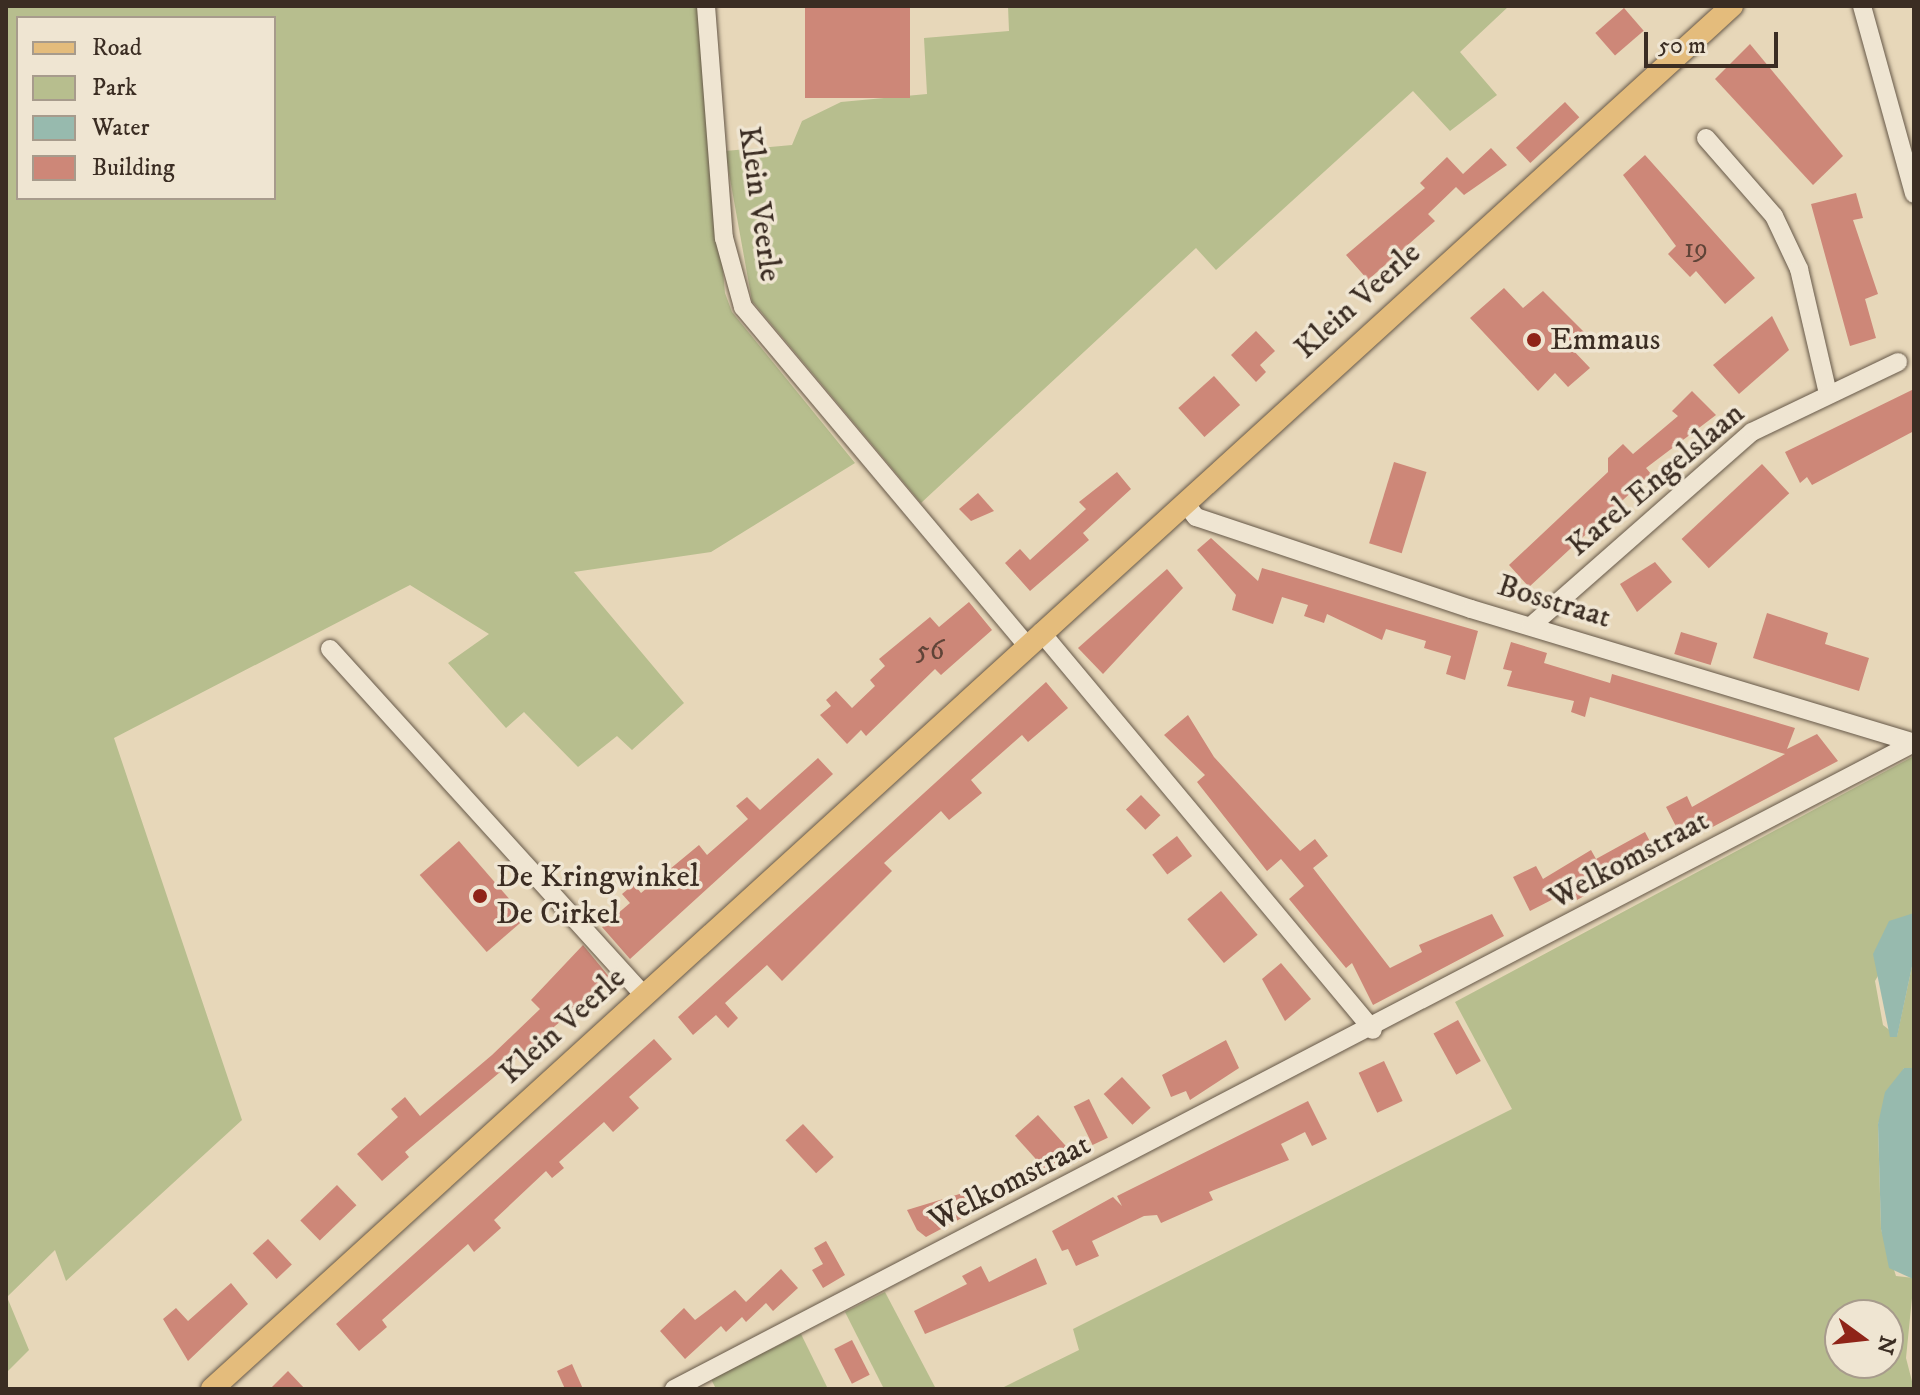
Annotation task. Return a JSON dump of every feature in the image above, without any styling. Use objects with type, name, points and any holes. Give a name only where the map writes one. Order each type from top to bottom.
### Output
[{"type":"main road","name":"Klein Veerle","points":[[212,1389],[1033,638],[1732,6]]},
{"type":"street","name":"Klein Veerle","points":[[706,6],[724,238],[743,307],[1033,638]]},
{"type":"street","points":[[1862,6],[1914,194]]},
{"type":"street","points":[[1706,138],[1750,183],[1793,256],[1828,394]]},
{"type":"street","name":"Karel Engelslaan","points":[[1531,626],[1752,432],[1898,362]]},
{"type":"street","name":"Bosstraat","points":[[1185,503],[1196,517],[1531,626],[1914,743]]},
{"type":"street","points":[[1033,638],[1373,1030]]},
{"type":"street","points":[[330,649],[644,995]]},
{"type":"street","name":"Welkomstraat","points":[[674,1389],[1373,1030],[1914,743]]},
{"type":"green space","points":[[6,6],[699,6],[725,293],[732,312],[855,463],[711,552],[574,572],[684,703],[632,750],[617,736],[578,767],[524,712],[506,728],[448,663],[489,634],[410,585],[114,738],[242,1120],[66,1281],[55,1250],[7,1297],[29,1350],[6,1373]]},
{"type":"green space","points":[[1008,6],[1509,6],[1460,52],[1497,95],[1450,131],[1413,91],[1216,270],[1196,248],[921,503],[752,301],[725,151],[792,145],[802,121],[841,102],[927,94],[924,38],[1009,31]]},
{"type":"green space","points":[[1914,756],[1914,913],[1875,981],[1883,1025],[1897,1036],[1914,957],[1914,1068],[1904,1068],[1878,1124],[1881,1229],[1896,1276],[1914,1278],[1906,1358],[1914,1389],[1000,1389],[1079,1350],[1073,1329],[1512,1109],[1455,1002]]},
{"type":"green space","points":[[885,1292],[936,1389],[884,1389],[845,1312]]},
{"type":"green space","points":[[801,1334],[828,1389],[716,1389],[711,1379]]},
{"type":"water","points":[[1914,913],[1914,957],[1897,1037],[1890,1037],[1873,954],[1889,921]]},
{"type":"water","points":[[1904,1068],[1914,1068],[1913,1279],[1889,1268],[1881,1229],[1878,1124],[1885,1092]]},
{"type":"building","points":[[805,6],[910,6],[910,98],[805,98]]},
{"type":"building","points":[[1624,8],[1644,31],[1615,56],[1595,33]]},
{"type":"building","points":[[1750,44],[1843,156],[1813,185],[1715,79]]},
{"type":"building","points":[[1565,102],[1579,117],[1530,163],[1516,148]]},
{"type":"building","points":[[1491,148],[1507,165],[1464,195],[1456,187],[1428,214],[1435,221],[1368,280],[1346,255],[1425,188],[1420,183],[1447,157],[1463,174]]},
{"type":"building","points":[[1645,155],[1755,278],[1725,304],[1696,271],[1690,277],[1668,254],[1676,246],[1623,175]]},
{"type":"building","points":[[1856,193],[1863,218],[1853,220],[1878,294],[1865,299],[1876,338],[1850,346],[1811,204]]},
{"type":"building","name":"Emmaus","points":[[1504,288],[1523,308],[1543,291],[1585,333],[1570,347],[1590,368],[1568,387],[1555,373],[1538,391],[1470,318]]},
{"type":"building","points":[[1772,316],[1789,350],[1739,394],[1713,365]]},
{"type":"building","points":[[1256,331],[1275,351],[1260,365],[1266,372],[1256,382],[1231,355]]},
{"type":"building","points":[[1214,376],[1240,405],[1204,437],[1178,408]]},
{"type":"building","points":[[1914,389],[1914,431],[1812,485],[1807,477],[1800,483],[1785,452]]},
{"type":"building","points":[[1692,391],[1716,415],[1646,468],[1651,474],[1529,587],[1509,565],[1608,472],[1608,458],[1623,444],[1633,454],[1678,416],[1672,411]]},
{"type":"building","points":[[1394,462],[1427,472],[1402,553],[1369,543]]},
{"type":"building","points":[[1762,464],[1789,493],[1709,568],[1682,539]]},
{"type":"building","points":[[1117,472],[1131,489],[1083,533],[1089,540],[1030,591],[1005,563],[1020,549],[1030,560],[1086,509],[1079,502]]},
{"type":"building","points":[[978,493],[994,511],[971,521],[959,509]]},
{"type":"building","points":[[1211,538],[1258,581],[1262,568],[1478,631],[1465,680],[1446,674],[1451,656],[1424,648],[1426,641],[1386,629],[1382,640],[1327,614],[1324,623],[1304,616],[1308,605],[1282,597],[1273,624],[1232,610],[1236,595],[1197,550]]},
{"type":"building","points":[[1655,562],[1672,582],[1637,612],[1620,584]]},
{"type":"building","points":[[1167,569],[1183,588],[1103,674],[1078,648]]},
{"type":"building","points":[[969,602],[992,630],[941,675],[935,669],[866,736],[861,730],[847,744],[820,715],[831,706],[826,700],[836,691],[852,708],[875,686],[870,680],[885,666],[879,659],[930,617],[939,627]]},
{"type":"building","points":[[1767,613],[1828,633],[1825,644],[1869,658],[1859,691],[1753,658]]},
{"type":"building","points":[[1681,632],[1717,643],[1711,665],[1674,654]]},
{"type":"building","points":[[1511,642],[1547,653],[1544,663],[1610,683],[1612,674],[1795,728],[1787,749],[1817,734],[1838,761],[1684,842],[1666,807],[1687,796],[1692,807],[1785,754],[1590,697],[1585,717],[1571,712],[1574,701],[1507,686],[1512,671],[1503,669]]},
{"type":"building","points":[[1046,682],[1068,708],[1028,742],[1022,735],[971,780],[982,793],[949,820],[941,811],[884,863],[892,871],[782,981],[767,965],[725,1003],[738,1018],[728,1028],[716,1015],[693,1035],[678,1017]]},
{"type":"building","points":[[1188,715],[1214,757],[1300,851],[1315,839],[1328,856],[1313,868],[1390,968],[1422,952],[1419,945],[1492,914],[1504,936],[1373,1005],[1352,963],[1346,968],[1289,899],[1304,886],[1281,859],[1267,871],[1197,782],[1205,775],[1164,735]]},
{"type":"building","points":[[818,758],[833,774],[630,959],[602,927],[630,903],[622,894],[634,884],[641,893],[699,845],[707,855],[748,819],[736,806],[747,797],[760,810]]},
{"type":"building","points":[[1141,795],[1160,815],[1145,830],[1126,810]]},
{"type":"building","points":[[1645,832],[1657,855],[1577,900],[1571,890],[1530,911],[1513,877],[1536,866],[1543,879],[1591,850],[1596,859]]},
{"type":"building","points":[[1177,836],[1192,856],[1167,875],[1152,855]]},
{"type":"building","points":[[459,841],[526,918],[487,952],[420,875]]},
{"type":"building","points":[[1221,891],[1258,935],[1224,963],[1187,919]]},
{"type":"building","points":[[583,945],[611,979],[405,1152],[409,1157],[382,1181],[357,1154],[398,1117],[391,1109],[405,1097],[420,1116],[492,1055],[540,1009],[531,1000]]},
{"type":"building","points":[[1281,963],[1311,999],[1285,1021],[1262,979]]},
{"type":"building","points":[[1458,1020],[1481,1061],[1456,1075],[1434,1034]]},
{"type":"building","points":[[654,1039],[672,1059],[629,1097],[639,1108],[613,1132],[604,1122],[559,1162],[564,1168],[552,1178],[546,1171],[494,1220],[501,1228],[474,1252],[468,1244],[382,1320],[387,1327],[359,1351],[336,1324]]},
{"type":"building","points":[[1226,1040],[1239,1068],[1190,1100],[1186,1091],[1171,1097],[1162,1075]]},
{"type":"building","points":[[1384,1061],[1403,1101],[1377,1113],[1359,1073]]},
{"type":"building","points":[[1122,1077],[1151,1108],[1132,1125],[1104,1094]]},
{"type":"building","points":[[1089,1099],[1108,1138],[1093,1145],[1074,1106]]},
{"type":"building","points":[[1308,1101],[1327,1139],[1312,1146],[1305,1132],[1281,1144],[1289,1160],[1209,1192],[1213,1200],[1161,1223],[1157,1215],[1144,1216],[1092,1241],[1099,1256],[1076,1266],[1068,1249],[1062,1251],[1052,1231],[1113,1197],[1122,1206],[1117,1196]]},
{"type":"building","points":[[1038,1115],[1069,1150],[1046,1171],[1015,1136]]},
{"type":"building","points":[[803,1124],[834,1157],[816,1173],[785,1140]]},
{"type":"building","points":[[337,1185],[356,1205],[320,1241],[300,1220]]},
{"type":"building","points":[[966,1192],[975,1211],[926,1237],[917,1230],[907,1210]]},
{"type":"building","points":[[268,1239],[292,1265],[277,1279],[253,1253]]},
{"type":"building","points":[[826,1241],[845,1275],[823,1288],[812,1270],[823,1264],[814,1248]]},
{"type":"building","points":[[1036,1258],[1047,1284],[925,1334],[914,1311],[967,1284],[962,1276],[981,1266],[989,1282]]},
{"type":"building","points":[[781,1269],[798,1288],[773,1311],[766,1303],[746,1322],[742,1317],[726,1332],[721,1326],[685,1359],[660,1331],[684,1308],[695,1320],[735,1290],[746,1302]]},
{"type":"building","points":[[231,1283],[248,1304],[188,1361],[163,1319],[176,1308],[188,1321]]},
{"type":"building","points":[[852,1340],[870,1375],[852,1384],[834,1349]]},
{"type":"building","points":[[572,1364],[583,1389],[565,1389],[557,1371]]},
{"type":"building","points":[[288,1371],[305,1389],[270,1389]]},
{"type":"place","name":"Emmaus","points":[[1534,340]]},
{"type":"place","name":"De Kringwinkel De Cirkel","points":[[480,896]]}]
